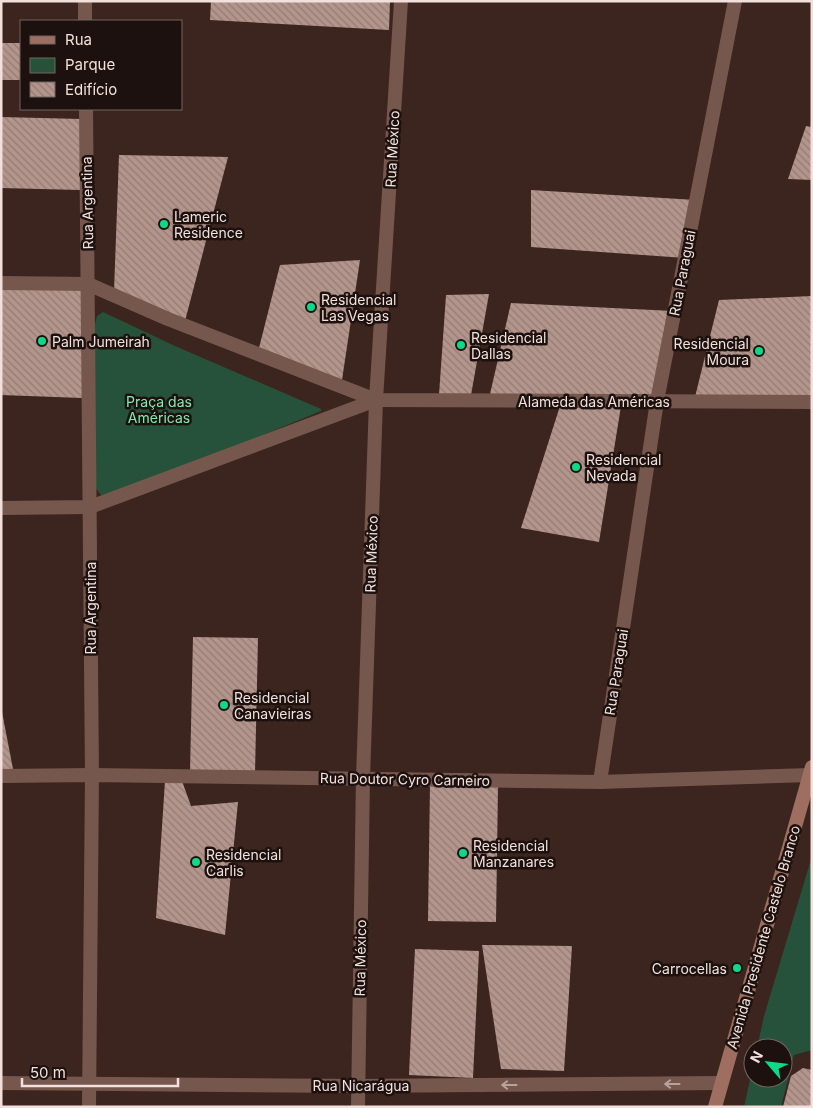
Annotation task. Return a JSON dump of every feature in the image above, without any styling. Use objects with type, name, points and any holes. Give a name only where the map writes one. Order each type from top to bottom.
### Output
[{"type":"main road","name":"Avenida Presidente Castelo Branco","points":[[715,1107],[811,771]]},
{"type":"street","points":[[85,1],[85,20]]},
{"type":"street","name":"Rua México","points":[[358,1107],[363,778],[376,400],[401,1]]},
{"type":"street","name":"Rua Paraguai","points":[[600,782],[657,401],[735,1]]},
{"type":"street","name":"Rua Argentina","points":[[86,110],[92,775],[89,1107]]},
{"type":"street","points":[[1,283],[88,284],[168,319],[376,400]]},
{"type":"street","points":[[1,508],[90,507],[376,400]]},
{"type":"street","name":"Alameda das Américas","points":[[376,400],[812,402]]},
{"type":"street","name":"Rua Doutor Cyro Carneiro","points":[[1,776],[92,775],[600,782],[811,771]]},
{"type":"street","name":"Rua Nicarágua","points":[[1,1083],[358,1086],[721,1084]]},
{"type":"green space","name":"Praça das Américas","points":[[103,312],[175,346],[321,409],[321,411],[113,497],[101,495],[95,487],[95,324],[97,316]]},
{"type":"green space","points":[[812,856],[812,1050],[794,1055],[793,1059],[793,1038],[759,1038],[764,1016]]},
{"type":"green space","points":[[748,1088],[786,1088],[781,1107],[744,1107]]},
{"type":"building","points":[[211,1],[390,1],[389,30],[210,20]]},
{"type":"building","points":[[1,43],[20,43],[20,80],[1,80]]},
{"type":"building","points":[[1,117],[81,119],[80,190],[1,188]]},
{"type":"building","points":[[806,126],[812,127],[812,180],[788,179]]},
{"type":"building","name":"Lameric Residence","points":[[119,155],[228,157],[185,321],[114,291]]},
{"type":"building","points":[[531,190],[696,200],[685,258],[531,247]]},
{"type":"building","name":"Residencial Las Vegas","points":[[360,260],[342,380],[259,348],[280,265]]},
{"type":"building","name":"Palm Jumeirah","points":[[1,287],[83,287],[82,398],[1,395]]},
{"type":"building","name":"Residencial Dallas","points":[[489,294],[471,395],[439,395],[446,295]]},
{"type":"building","name":"Residencial Moura","points":[[812,296],[812,402],[694,401],[719,300]]},
{"type":"building","points":[[511,303],[673,311],[656,397],[490,394]]},
{"type":"building","name":"Residencial Nevada","points":[[560,406],[621,406],[599,542],[521,528]]},
{"type":"building","name":"Residencial Canavieiras","points":[[193,637],[258,638],[255,773],[190,772]]},
{"type":"building","points":[[2,712],[13,769],[1,769]]},
{"type":"building","name":"Residencial Carlis","points":[[165,781],[182,781],[191,806],[238,802],[225,935],[156,918]]},
{"type":"building","name":"Residencial Manzanares","points":[[430,785],[498,785],[496,922],[428,921]]},
{"type":"building","points":[[482,945],[572,946],[564,1071],[501,1069]]},
{"type":"building","points":[[415,949],[479,951],[473,1078],[409,1075]]},
{"type":"building","points":[[803,1068],[812,1070],[812,1107],[783,1107],[788,1088],[793,1088],[793,1075]]},
{"type":"place","name":"Lameric Residence","points":[[164,224]]},
{"type":"place","name":"Residencial Las Vegas","points":[[311,307]]},
{"type":"place","name":"Palm Jumeirah","points":[[42,341]]},
{"type":"place","name":"Residencial Dallas","points":[[461,345]]},
{"type":"place","name":"Residencial Moura","points":[[759,351]]},
{"type":"place","name":"Residencial Nevada","points":[[576,467]]},
{"type":"place","name":"Residencial Canavieiras","points":[[224,705]]},
{"type":"place","name":"Residencial Manzanares","points":[[463,853]]},
{"type":"place","name":"Residencial Carlis","points":[[196,862]]},
{"type":"place","name":"Carrocellas","points":[[737,968]]}]
